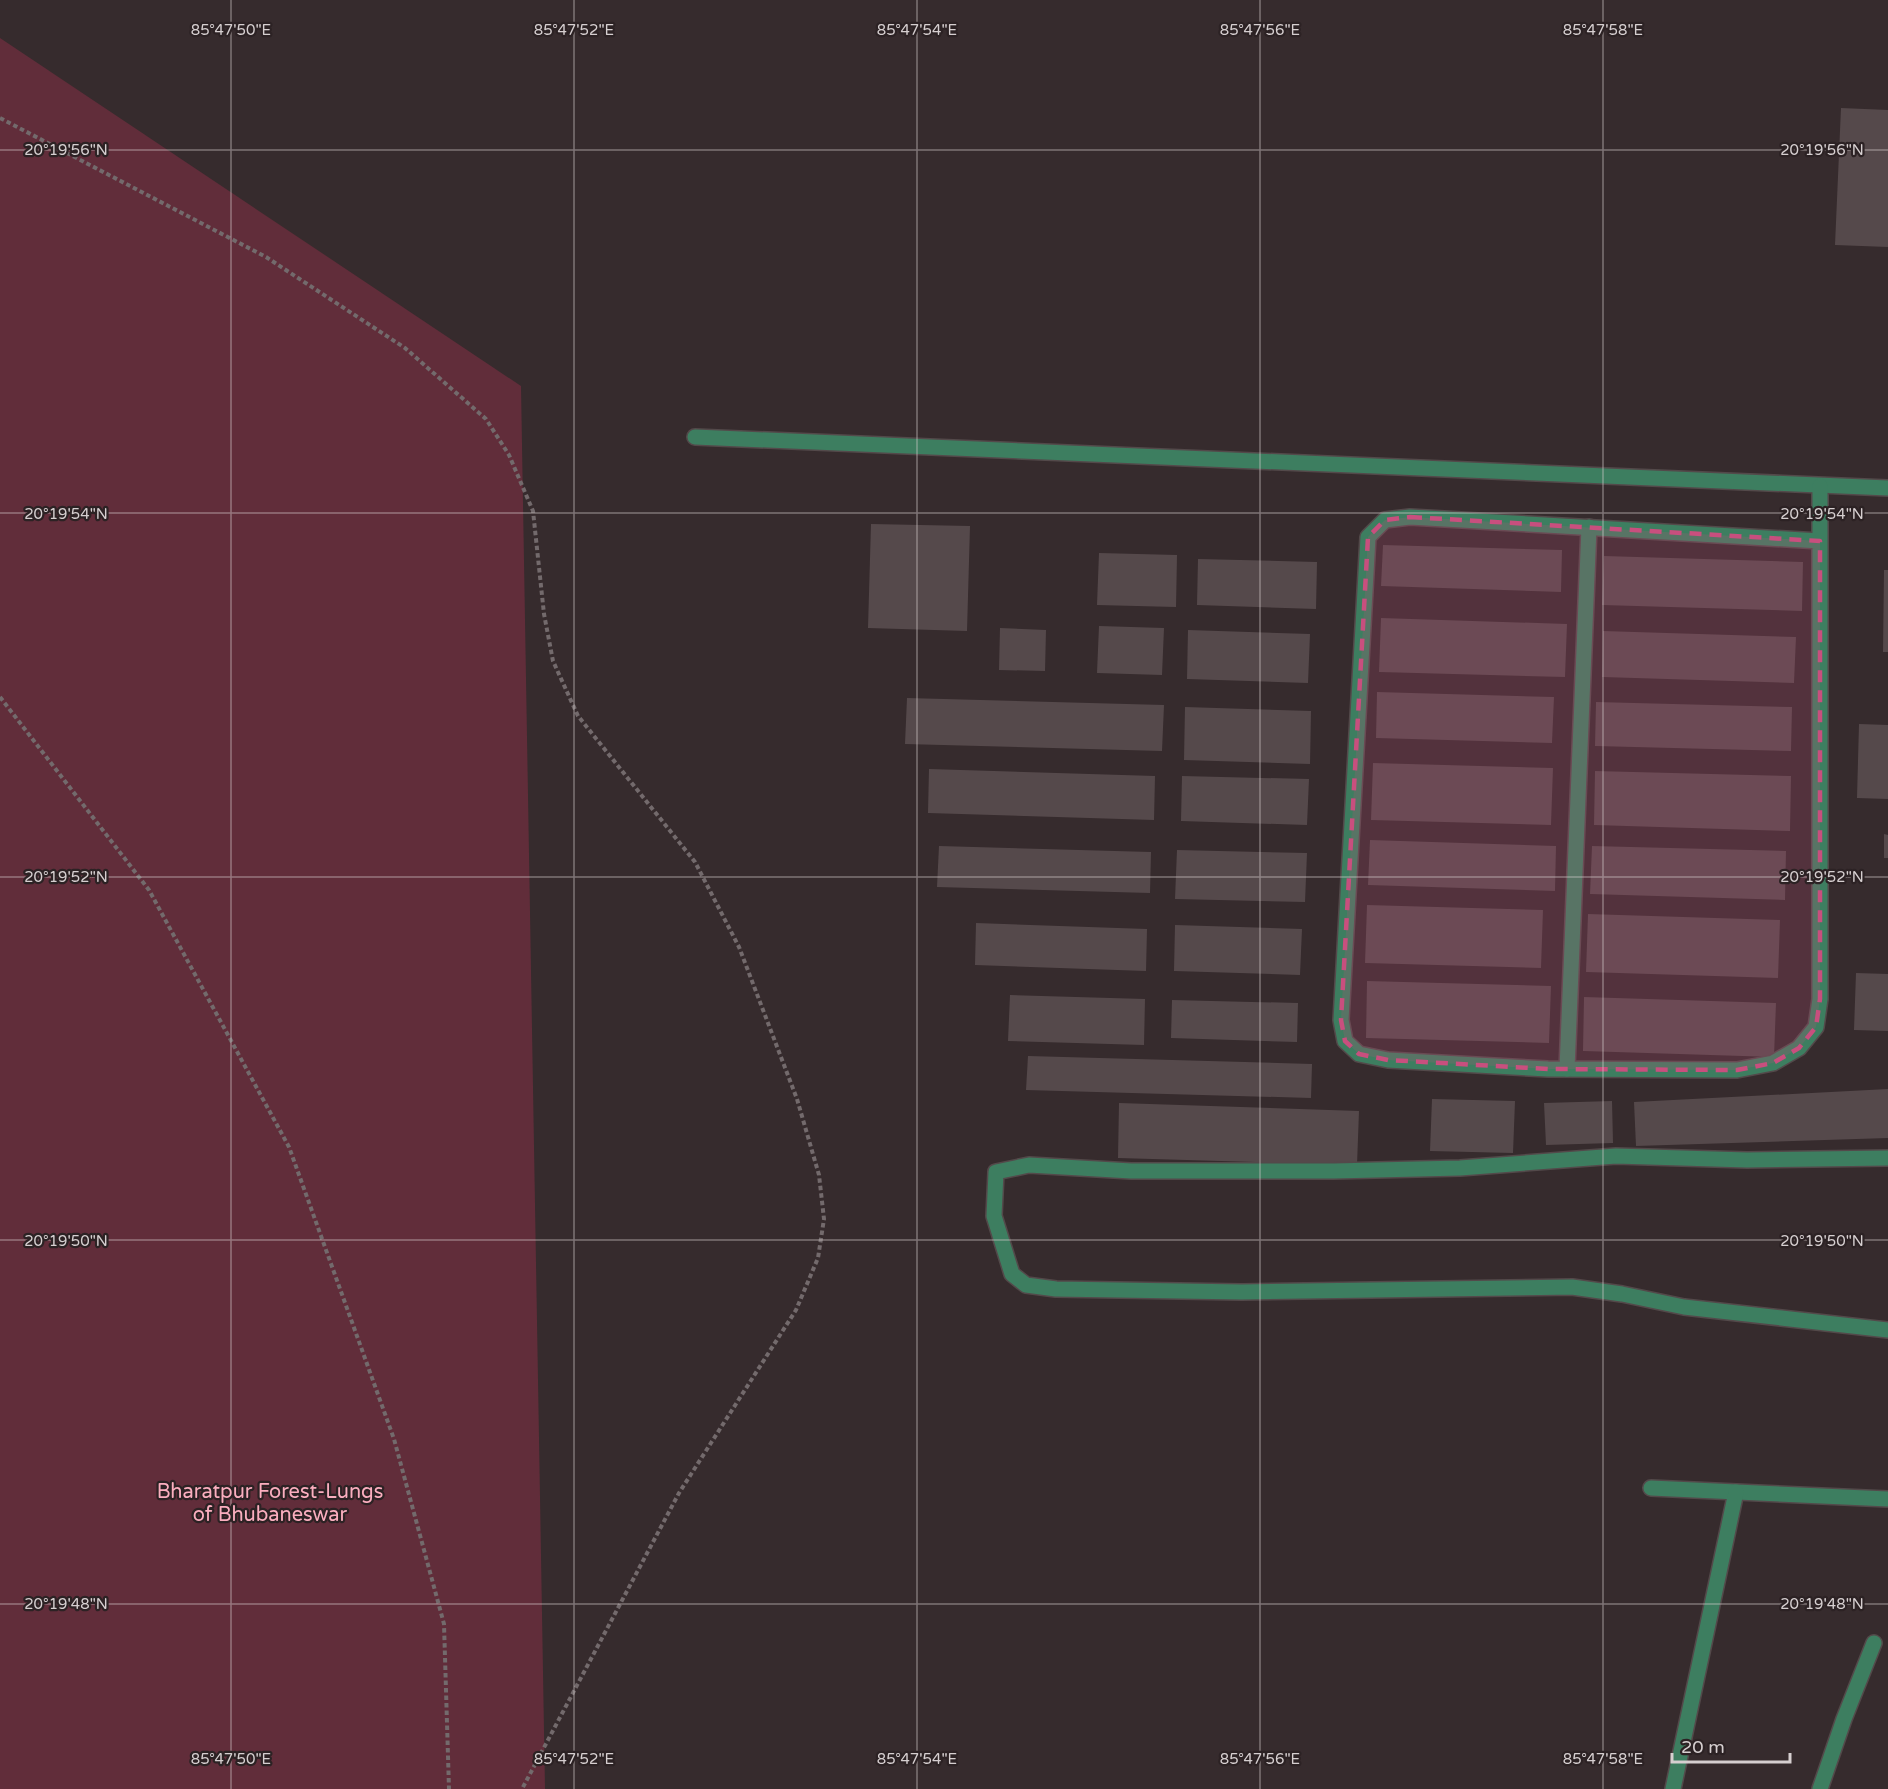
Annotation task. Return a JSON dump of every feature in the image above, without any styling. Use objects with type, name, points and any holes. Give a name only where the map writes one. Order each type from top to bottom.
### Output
[{"type":"street","points":[[695,436],[1888,488]]},
{"type":"street","points":[[1820,486],[1820,541],[1820,999],[1816,1027],[1799,1048],[1773,1063],[1737,1070],[1567,1069],[1388,1060],[1359,1054],[1345,1041],[1341,1020],[1368,537],[1385,520],[1410,517],[1820,541]]},
{"type":"street","points":[[1567,1069],[1589,528]]},
{"type":"street","points":[[1888,1158],[1748,1160],[1616,1156],[1460,1168],[1334,1172],[1131,1172],[1029,1165],[996,1172],[994,1216],[1012,1274],[1026,1285],[1056,1289],[1242,1292],[1572,1287],[1622,1294],[1684,1307],[1888,1330]]},
{"type":"street","points":[[1650,1488],[1888,1499]]},
{"type":"street","points":[[1673,1789],[1736,1492]]},
{"type":"street","points":[[1823,1788],[1844,1719],[1874,1643]]},
{"type":"path","points":[[0,118],[266,257],[405,348],[486,420],[509,456],[532,511],[544,614],[553,661],[578,716],[695,862],[739,947],[797,1099],[819,1175],[824,1219],[818,1258],[796,1310],[680,1494],[522,1789]]},
{"type":"path","points":[[0,697],[149,890],[289,1147],[394,1438],[444,1624],[449,1789]]},
{"type":"highlighted area","points":[[1410,517],[1820,541],[1820,999],[1816,1027],[1799,1048],[1773,1063],[1737,1070],[1548,1069],[1388,1060],[1359,1054],[1345,1041],[1341,1020],[1368,537],[1385,520]]},
{"type":"green space","name":"Bharatpur Forest-Lungs of Bhubaneswar","points":[[0,38],[521,386],[545,1789],[0,1789]]},
{"type":"building","points":[[1841,108],[1888,110],[1888,247],[1835,245]]},
{"type":"building","points":[[871,524],[970,526],[967,631],[868,628]]},
{"type":"building","points":[[1383,545],[1562,550],[1561,592],[1381,586]]},
{"type":"building","points":[[1099,553],[1177,555],[1176,607],[1097,605]]},
{"type":"building","points":[[1604,556],[1803,562],[1802,611],[1602,605]]},
{"type":"building","points":[[1198,559],[1317,562],[1316,609],[1197,605]]},
{"type":"building","points":[[1884,570],[1888,570],[1888,652],[1883,652]]},
{"type":"building","points":[[1381,618],[1567,624],[1565,677],[1379,672]]},
{"type":"building","points":[[1099,626],[1164,628],[1162,675],[1097,673]]},
{"type":"building","points":[[1000,628],[1046,630],[1045,671],[999,670]]},
{"type":"building","points":[[1188,630],[1310,634],[1308,683],[1187,679]]},
{"type":"building","points":[[1603,631],[1796,637],[1794,683],[1602,677]]},
{"type":"building","points":[[1377,692],[1554,697],[1552,743],[1376,738]]},
{"type":"building","points":[[907,698],[1164,705],[1162,751],[905,744]]},
{"type":"building","points":[[1596,702],[1792,707],[1791,751],[1595,746]]},
{"type":"building","points":[[1185,707],[1311,711],[1310,764],[1184,760]]},
{"type":"building","points":[[1859,724],[1888,725],[1888,799],[1857,798]]},
{"type":"building","points":[[1373,763],[1553,768],[1551,825],[1371,820]]},
{"type":"building","points":[[929,769],[1155,776],[1154,820],[928,813]]},
{"type":"building","points":[[1595,771],[1791,776],[1790,831],[1594,825]]},
{"type":"building","points":[[1182,776],[1309,779],[1307,825],[1181,821]]},
{"type":"building","points":[[1884,834],[1888,835],[1888,858],[1884,858]]},
{"type":"building","points":[[1370,840],[1556,846],[1555,891],[1368,885]]},
{"type":"building","points":[[939,846],[1151,852],[1150,893],[937,887]]},
{"type":"building","points":[[1592,846],[1786,851],[1785,900],[1590,894]]},
{"type":"building","points":[[1177,850],[1307,853],[1305,902],[1175,899]]},
{"type":"building","points":[[1367,905],[1543,910],[1541,968],[1365,963]]},
{"type":"building","points":[[1588,914],[1780,920],[1778,978],[1586,972]]},
{"type":"building","points":[[976,923],[1147,929],[1146,971],[975,965]]},
{"type":"building","points":[[1175,925],[1302,929],[1300,975],[1174,971]]},
{"type":"building","points":[[1856,973],[1888,974],[1888,1031],[1854,1030]]},
{"type":"building","points":[[1367,981],[1551,986],[1549,1043],[1366,1038]]},
{"type":"building","points":[[1010,995],[1145,999],[1144,1045],[1008,1041]]},
{"type":"building","points":[[1584,997],[1776,1003],[1774,1057],[1583,1051]]},
{"type":"building","points":[[1172,1000],[1298,1003],[1297,1042],[1171,1038]]},
{"type":"building","points":[[1028,1056],[1312,1064],[1311,1098],[1026,1090]]},
{"type":"building","points":[[1888,1089],[1888,1138],[1636,1146],[1634,1102]]},
{"type":"building","points":[[1432,1099],[1515,1101],[1513,1153],[1430,1151]]},
{"type":"building","points":[[1612,1101],[1613,1143],[1546,1145],[1544,1103]]},
{"type":"building","points":[[1119,1103],[1359,1111],[1357,1165],[1118,1158]]}]
